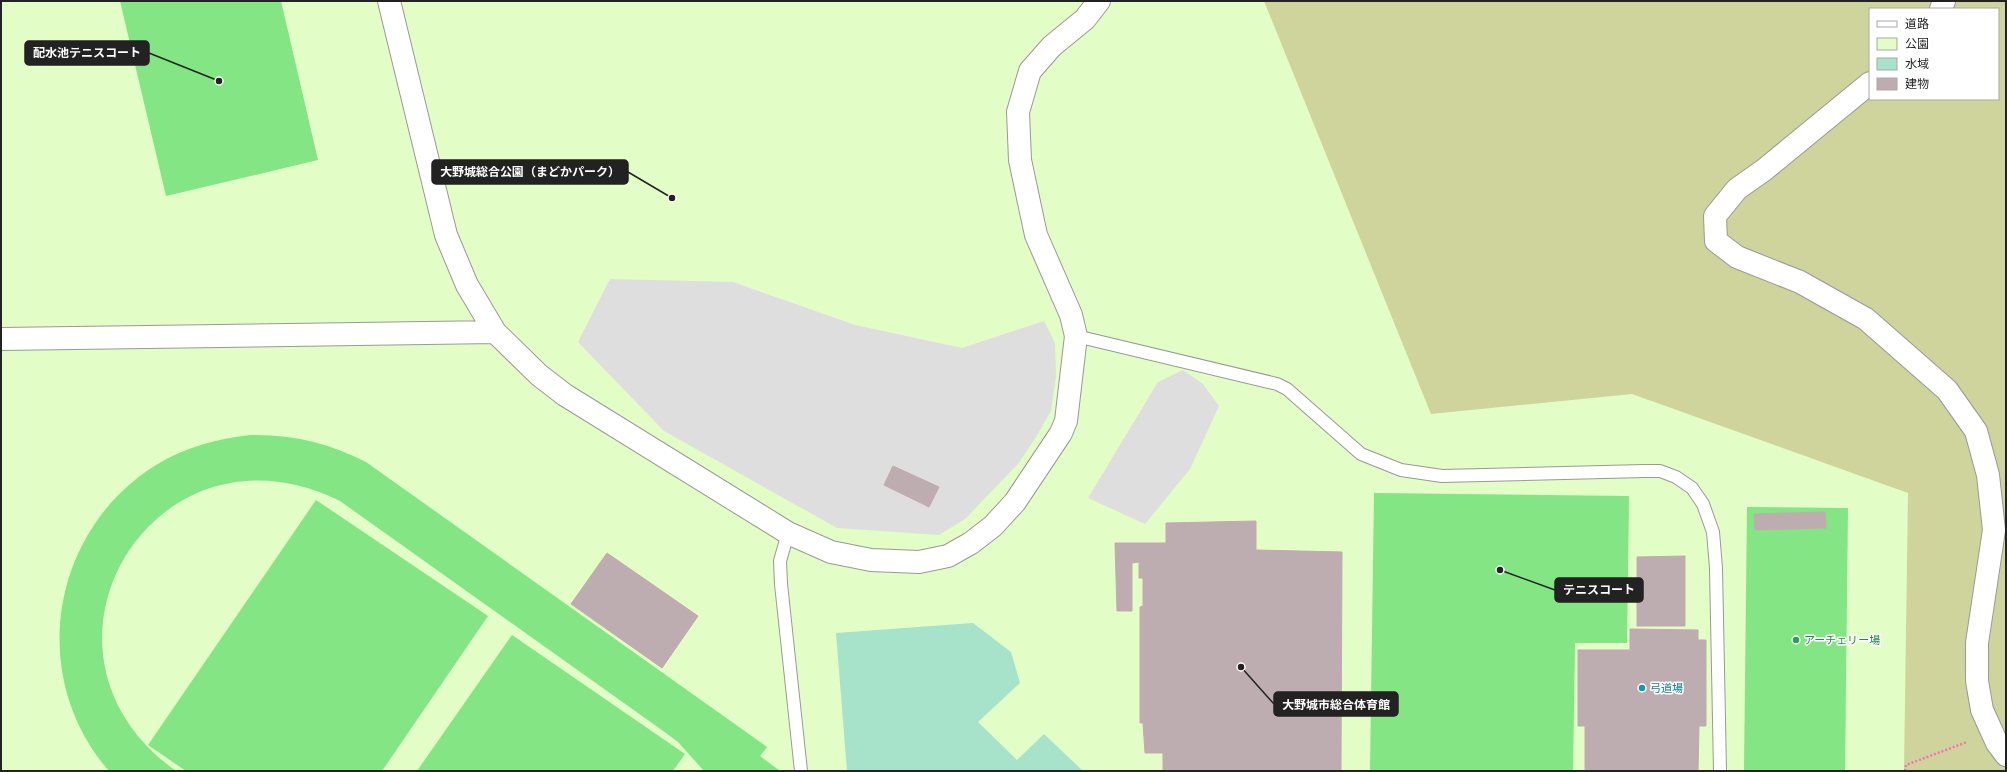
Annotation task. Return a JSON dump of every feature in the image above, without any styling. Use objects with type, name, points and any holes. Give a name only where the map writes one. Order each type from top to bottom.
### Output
[{"type":"street","points":[[389,1],[446,235],[467,284],[495,332],[539,375],[565,395],[788,533],[831,552],[871,560],[919,562],[948,556],[971,544],[993,526],[1015,502],[1062,433],[1069,404],[1076,336],[1071,315],[1036,235],[1020,160],[1018,112],[1030,71],[1052,46],[1085,19],[1099,1]]},
{"type":"street","points":[[1869,84],[1764,170],[1737,189],[1715,216],[1716,241],[1737,257],[1800,282],[1866,319],[1947,390],[1976,430],[1988,475],[1994,530],[1977,643],[1977,681],[1982,710],[1992,733],[2006,755]]},
{"type":"street","points":[[1,339],[495,332]]},
{"type":"lane","points":[[1076,336],[1277,384],[1287,389],[1361,454],[1401,470],[1442,476],[1660,471],[1676,477],[1692,488],[1703,504],[1713,532],[1716,568],[1720,771]]},
{"type":"lane","points":[[788,533],[780,562],[780,569],[802,771]]},
{"type":"path","points":[[1905,771],[1906,765],[1992,733]]},
{"type":"shaded area","points":[[1084,1],[2006,1],[2006,771],[1850,771],[1414,439]]},
{"type":"shaded area","points":[[610,279],[733,282],[855,325],[962,348],[1044,321],[1055,343],[1056,376],[1051,411],[1018,464],[965,519],[939,535],[837,528],[664,431],[578,342]]},
{"type":"shaded area","points":[[1183,370],[1203,384],[1219,406],[1190,469],[1145,524],[1088,498],[1158,382]]},
{"type":"green space","points":[[1,1],[1264,1],[1431,414],[1632,394],[1908,493],[1904,771],[1,771]]},
{"type":"green space","points":[[120,1],[281,1],[318,160],[166,196]]},
{"type":"green space","points":[[250,435],[281,436],[310,441],[352,455],[366,462],[767,747],[760,756],[780,771],[704,771],[678,742],[666,733],[340,501],[273,481],[212,488],[162,514],[125,556],[105,609],[105,665],[127,721],[176,771],[109,771],[83,734],[67,693],[60,650],[62,608],[73,566],[92,527],[120,493],[156,465],[178,453],[202,445]]},
{"type":"green space","points":[[1374,493],[1629,496],[1627,643],[1575,643],[1573,771],[1370,771]]},
{"type":"green space","points":[[316,500],[488,616],[382,771],[186,771],[148,745]]},
{"type":"green space","name":"アーチェリー場","points":[[1747,507],[1848,508],[1845,771],[1744,771]]},
{"type":"green space","points":[[512,635],[685,754],[673,771],[417,771]]},
{"type":"water","points":[[973,623],[1011,652],[1020,683],[978,722],[1017,760],[1044,734],[1083,771],[847,771],[836,633]]},
{"type":"building","points":[[893,466],[939,487],[929,507],[884,485]]},
{"type":"building","points":[[1825,512],[1826,528],[1755,530],[1754,514]]},
{"type":"building","points":[[1256,521],[1256,550],[1342,552],[1341,771],[1163,771],[1163,753],[1145,753],[1143,723],[1140,723],[1140,607],[1143,606],[1143,578],[1139,578],[1139,562],[1132,563],[1132,611],[1117,611],[1115,543],[1166,543],[1166,523]]},
{"type":"building","points":[[607,553],[698,616],[662,668],[571,604]]},
{"type":"building","points":[[1685,556],[1685,626],[1637,626],[1637,557]]},
{"type":"building","name":"弓道場","points":[[1630,629],[1698,630],[1698,640],[1706,640],[1706,726],[1699,726],[1698,771],[1585,771],[1585,726],[1578,726],[1578,650],[1630,650]]},
{"type":"place","name":"配水池テニスコート","points":[[219,81]]},
{"type":"place","name":"大野城総合公園（まどかパーク）","points":[[672,198]]},
{"type":"place","name":"テニスコート","points":[[1500,570]]},
{"type":"place","name":"アーチェリー場","points":[[1796,640]]},
{"type":"place","name":"大野城市総合体育館","points":[[1241,667]]},
{"type":"place","name":"弓道場","points":[[1642,688]]}]
